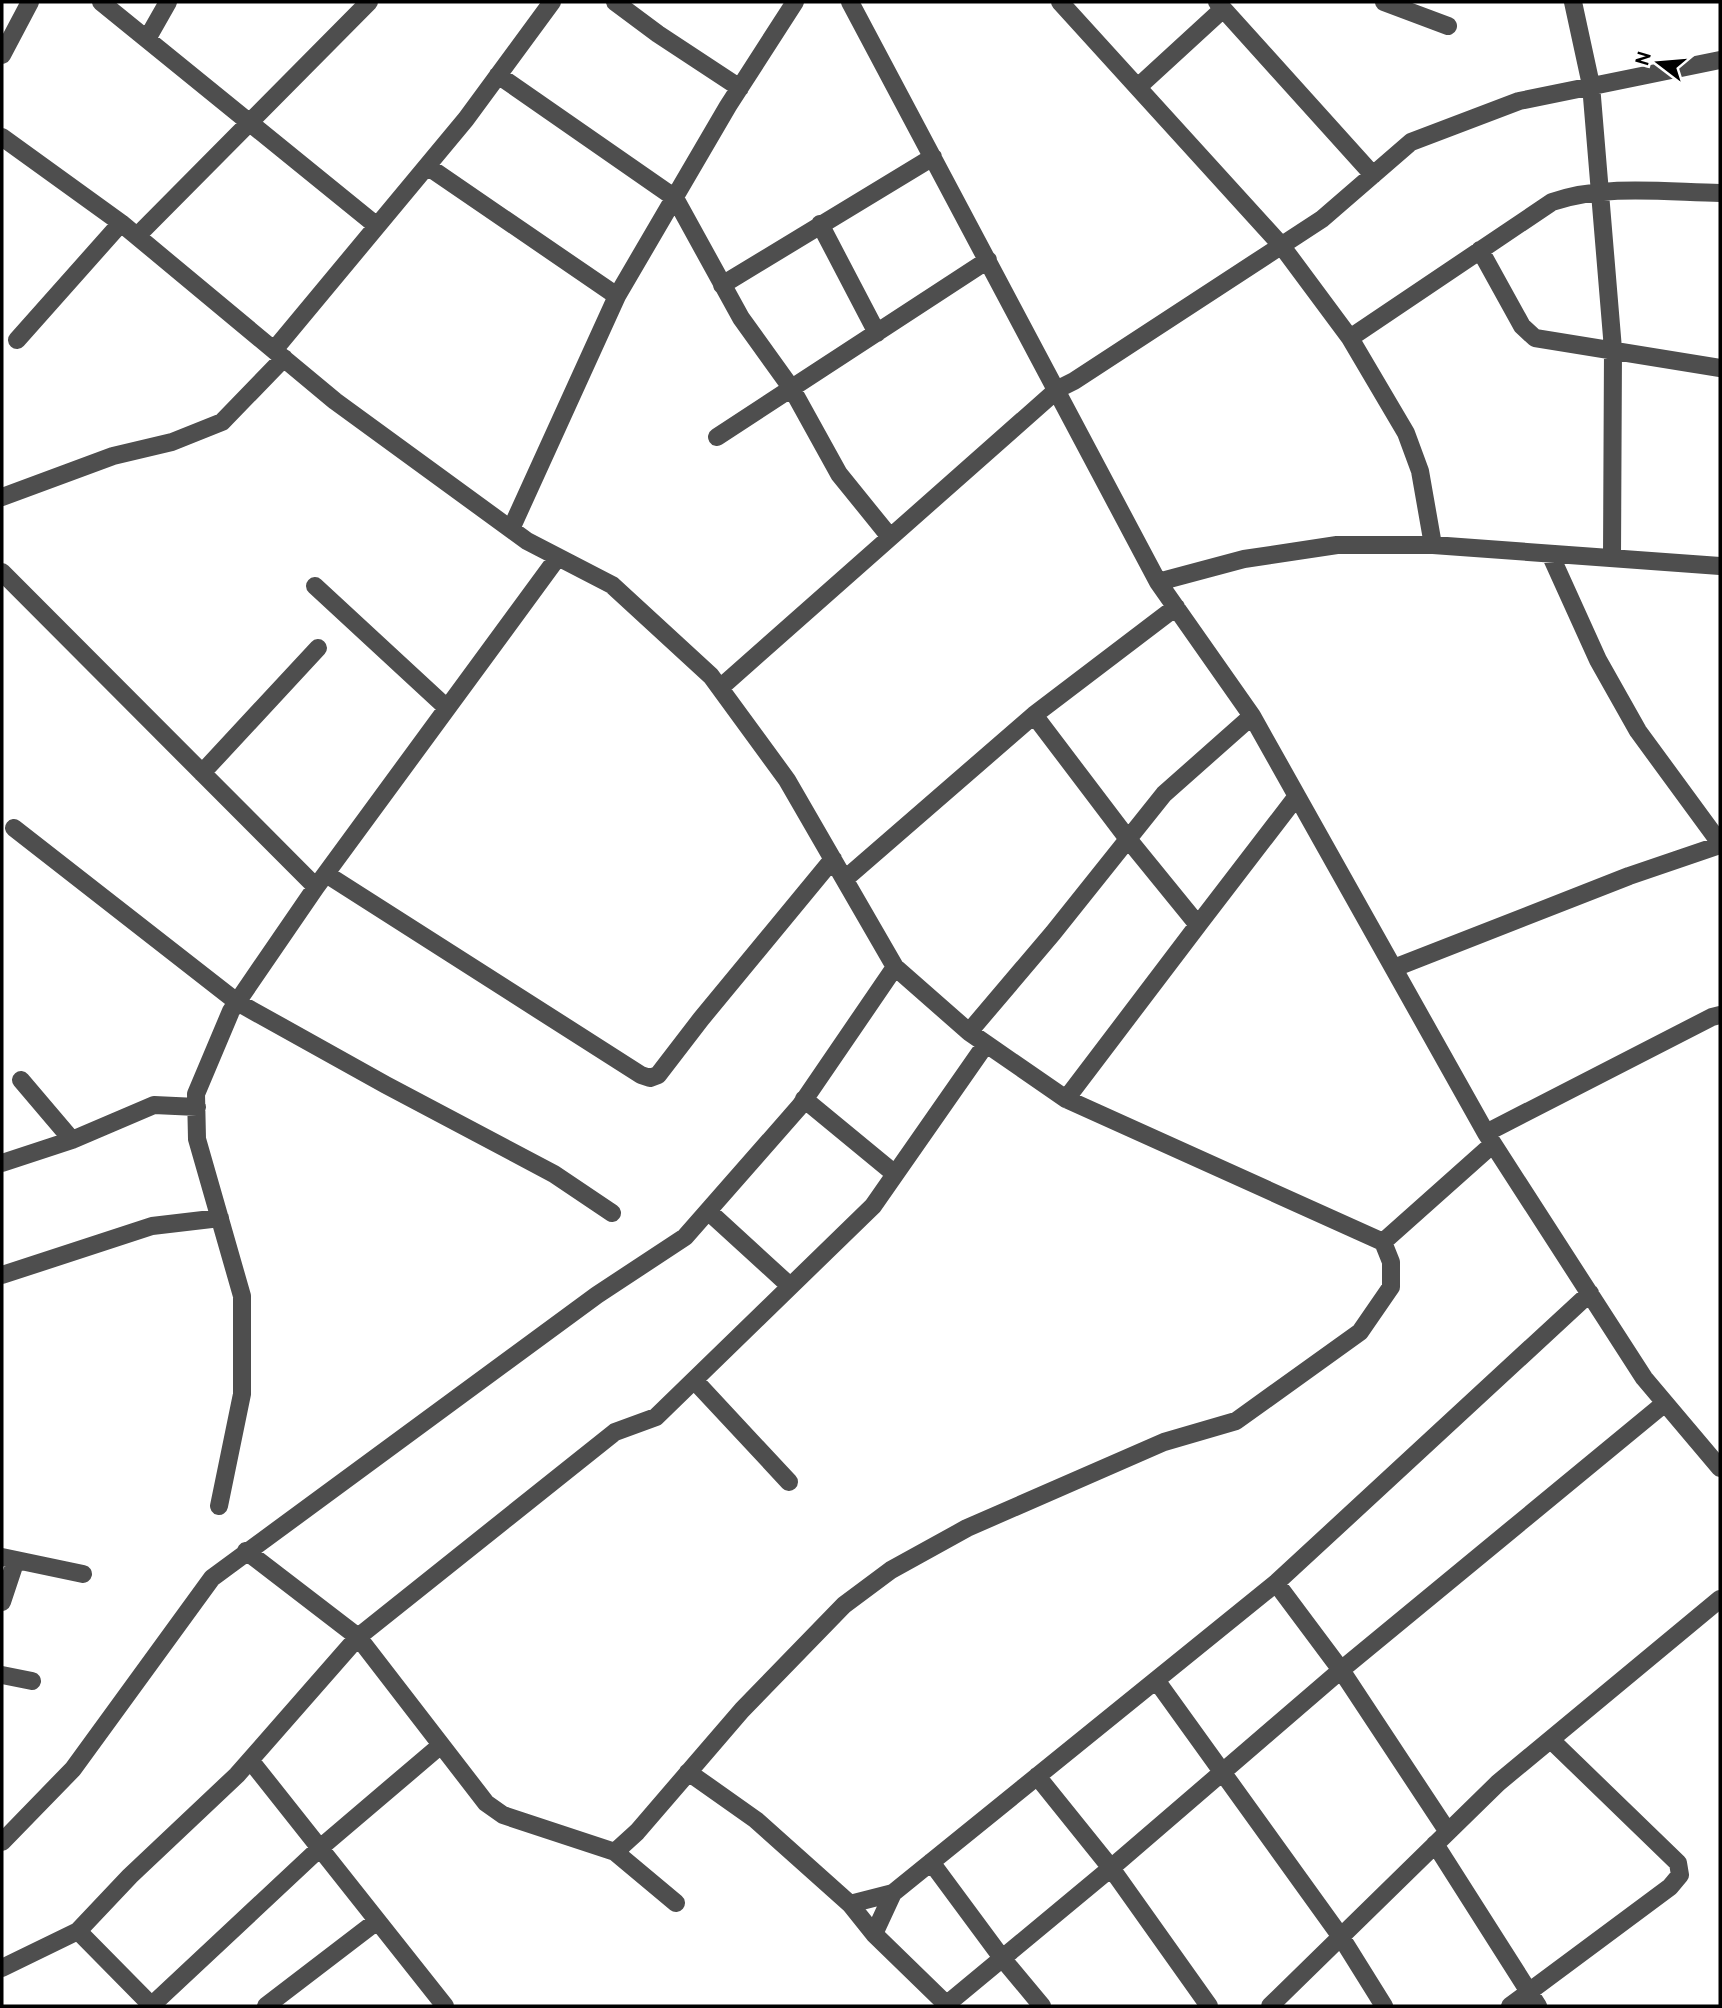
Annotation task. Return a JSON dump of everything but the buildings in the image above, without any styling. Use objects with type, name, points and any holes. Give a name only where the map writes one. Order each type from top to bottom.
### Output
[{"type":"street","points":[[2,55],[30,2]]},
{"type":"street","points":[[101,2],[377,226]]},
{"type":"street","points":[[147,39],[168,2]]},
{"type":"street","points":[[136,236],[369,2]]},
{"type":"street","points":[[2,497],[113,456],[172,442],[222,422],[279,354],[377,226],[466,119],[552,2]]},
{"type":"street","points":[[615,2],[740,88]]},
{"type":"street","points":[[511,529],[617,296],[794,2]]},
{"type":"street","points":[[850,2],[1058,389],[1158,582],[1252,716],[1489,1138],[1644,1378],[1720,1468]]},
{"type":"street","points":[[1060,2],[1281,245],[1350,338],[1406,433],[1420,471],[1433,545]]},
{"type":"street","points":[[1384,2],[1448,26]]},
{"type":"street","points":[[1573,2],[1591,85],[1613,349],[1612,558]]},
{"type":"street","points":[[1138,87],[1220,5],[1373,175]]},
{"type":"street","points":[[720,688],[1058,389],[1322,219],[1411,142],[1519,101],[1720,60]]},
{"type":"street","points":[[498,75],[675,198],[741,318],[792,389],[839,474],[890,537]]},
{"type":"street","points":[[2,137],[121,223],[335,401],[527,541],[612,585],[711,676],[787,780],[895,967],[969,1032],[1066,1100],[1383,1242],[1391,1262],[1391,1287],[1360,1332],[1236,1421],[1152,1447],[967,1528],[891,1570],[844,1605],[742,1710],[637,1832],[615,1852]]},
{"type":"street","points":[[722,285],[933,157]]},
{"type":"street","points":[[427,166],[617,296]]},
{"type":"street","points":[[1350,338],[1552,202],[1573,195],[1601,191],[1720,193]]},
{"type":"street","points":[[17,340],[121,223]]},
{"type":"street","points":[[820,224],[877,333]]},
{"type":"street","points":[[1480,250],[1522,326],[1535,338],[1720,368]]},
{"type":"street","points":[[717,437],[988,260]]},
{"type":"street","points":[[1158,582],[1244,559],[1337,545],[1433,545],[1720,566]]},
{"type":"street","points":[[1394,968],[1629,876],[1720,844],[1638,731],[1598,660],[1550,554]]},
{"type":"street","points":[[219,1506],[242,1394],[242,1296],[197,1139],[196,1094],[237,1002],[321,881],[558,557]]},
{"type":"street","points":[[2,572],[202,773],[321,881],[641,1075],[650,1078],[658,1074],[833,859]]},
{"type":"street","points":[[314,586],[447,708]]},
{"type":"street","points":[[845,879],[1034,715],[1176,607]]},
{"type":"street","points":[[202,773],[318,648]]},
{"type":"street","points":[[1034,715],[1128,839],[1198,925]]},
{"type":"street","points":[[969,1032],[1053,933],[1164,794],[1252,716]]},
{"type":"street","points":[[1066,1100],[1297,796]]},
{"type":"street","points":[[14,828],[237,1002],[554,1174],[612,1213]]},
{"type":"street","points":[[2,1842],[73,1769],[212,1578],[597,1295],[685,1237],[804,1099],[895,967]]},
{"type":"street","points":[[1383,1242],[1489,1138],[1720,1015]]},
{"type":"street","points":[[2,1968],[78,1931],[130,1876],[250,1760],[358,1637],[614,1432],[656,1417],[873,1206],[986,1044]]},
{"type":"street","points":[[21,1080],[72,1140]]},
{"type":"street","points":[[804,1099],[895,1174]]},
{"type":"street","points":[[2,1163],[72,1140],[154,1105],[197,1107]]},
{"type":"street","points":[[708,1210],[790,1286]]},
{"type":"street","points":[[2,1275],[152,1226],[219,1218]]},
{"type":"street","points":[[850,1904],[893,1893],[1276,1583],[1590,1293]]},
{"type":"street","points":[[694,1380],[789,1482]]},
{"type":"street","points":[[688,1772],[756,1820],[850,1904],[874,1934],[947,2006],[1341,1670],[1665,1403]]},
{"type":"street","points":[[246,1551],[358,1637],[486,1803],[503,1815],[615,1852],[676,1903]]},
{"type":"street","points":[[2,1602],[9,1558],[82,1574]]},
{"type":"street","points":[[1276,1583],[1341,1670],[1442,1838],[1538,2006]]},
{"type":"street","points":[[1270,2006],[1498,1783],[1720,1599]]},
{"type":"street","points":[[2,1675],[32,1681]]},
{"type":"street","points":[[1156,1680],[1341,1937],[1384,2006]]},
{"type":"street","points":[[1510,2006],[1670,1887],[1680,1875],[1678,1863],[1551,1740]]},
{"type":"street","points":[[78,1931],[151,2006],[320,1848],[441,1745]]},
{"type":"street","points":[[250,1760],[444,2006]]},
{"type":"street","points":[[1037,1776],[1111,1868],[1209,2006]]},
{"type":"street","points":[[931,1862],[1002,1958],[1042,2006]]},
{"type":"street","points":[[874,1934],[893,1893]]},
{"type":"street","points":[[266,2006],[377,1921]]}]
